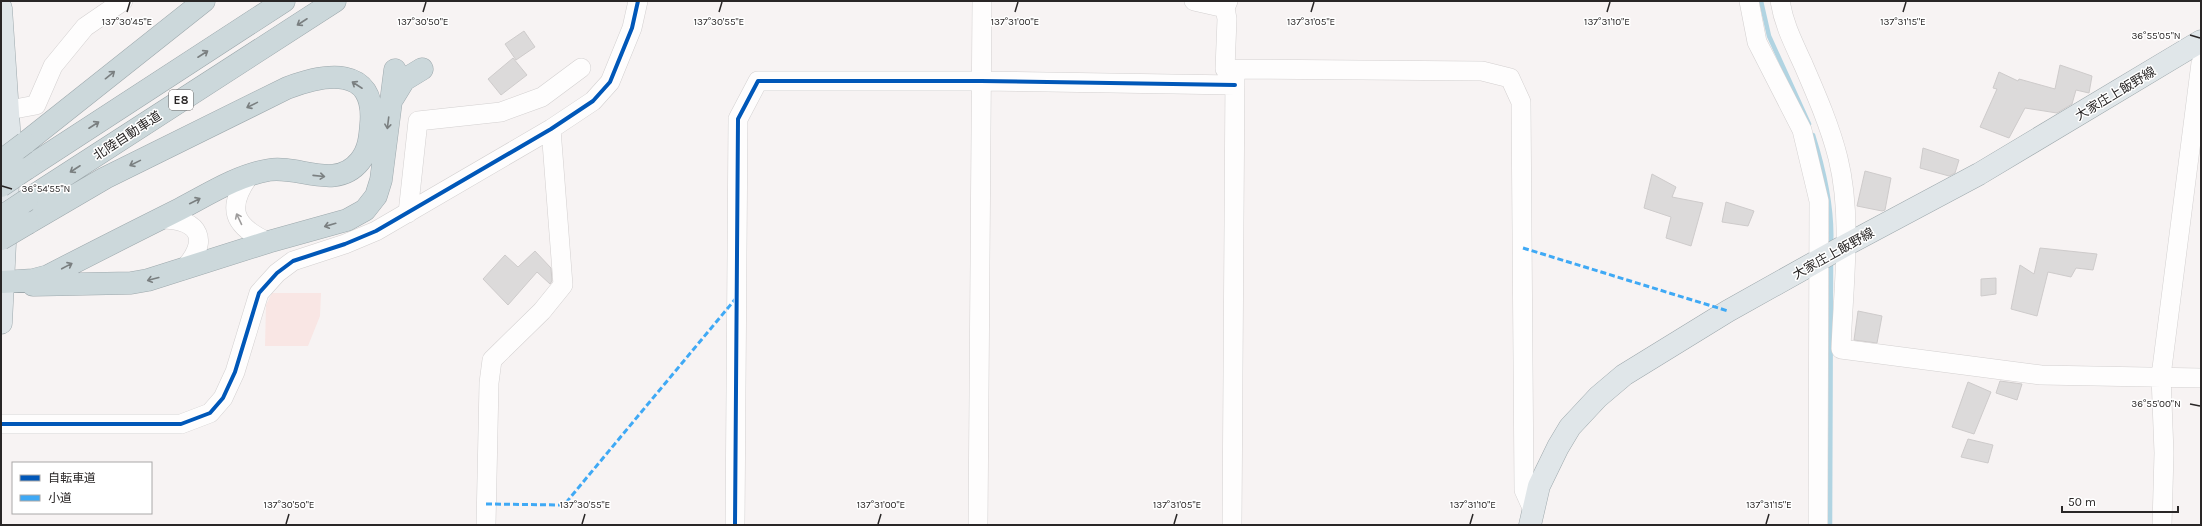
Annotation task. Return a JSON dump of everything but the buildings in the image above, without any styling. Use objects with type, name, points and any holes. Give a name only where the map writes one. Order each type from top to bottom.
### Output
[{"type":"highway","points":[[9,148],[204,1]]},
{"type":"highway","name":"北陸自動車道","points":[[1,186],[284,1]]},
{"type":"highway","name":"北陸自動車道","points":[[1,217],[335,1]]},
{"type":"highway","points":[[391,101],[404,80],[422,68]]},
{"type":"highway","points":[[3,282],[49,286],[131,283],[148,280],[268,242],[347,220],[365,210],[376,196],[381,180],[395,70]]},
{"type":"highway","points":[[1,239],[105,178],[287,88],[324,77],[338,77],[353,81],[364,89],[369,99],[372,113],[367,149],[360,162],[348,171],[333,177],[287,170],[269,170],[249,176],[48,276],[33,280],[3,282]]},
{"type":"main road","points":[[1,323],[9,148],[9,110],[3,55],[2,22]]},
{"type":"main road","name":"大家庄上飯野線","points":[[1531,517],[1539,486],[1558,447],[1570,427],[1598,397],[1624,374],[1728,311],[1833,252],[1979,174],[2201,41]]},
{"type":"street","points":[[9,110],[36,105],[53,66],[85,27],[123,1]]},
{"type":"street","points":[[1,424],[181,424],[210,413],[223,398],[235,372],[259,293],[277,273],[293,261],[345,244],[376,231],[551,129],[593,101],[610,82],[632,28],[638,1]]},
{"type":"street","points":[[978,525],[982,1]]},
{"type":"street","points":[[1194,1],[1226,4],[1227,19],[1225,69],[1235,77]]},
{"type":"street","points":[[1749,1],[1757,42],[1802,130],[1833,252],[1841,349]]},
{"type":"street","points":[[1780,1],[1784,22],[1803,64],[1838,158],[1844,203],[1833,252],[1818,347],[1818,525]]},
{"type":"street","points":[[2162,525],[2164,453],[2161,376],[2201,63]]},
{"type":"street","points":[[408,213],[418,121],[501,112],[542,97],[581,68]]},
{"type":"street","points":[[736,525],[738,119],[758,81],[981,81],[1482,71],[1510,78],[1521,102],[1524,490],[1531,517]]},
{"type":"street","points":[[1232,525],[1235,77]]},
{"type":"street","points":[[486,525],[489,383],[492,360],[542,311],[563,285],[551,129]]},
{"type":"street","points":[[249,176],[236,198],[236,217],[247,231],[268,242]]},
{"type":"street","points":[[161,219],[176,219],[188,223],[194,229],[198,239],[198,248],[195,257],[183,270]]},
{"type":"street","points":[[1818,347],[2041,375],[2161,376],[2201,378]]},
{"type":"shaded area","points":[[272,293],[321,293],[320,316],[308,346],[265,346],[266,305]]},
{"type":"waterway","points":[[1761,1],[1769,36],[1809,124]]},
{"type":"waterway","points":[[1813,135],[1827,189],[1831,217],[1831,245]]},
{"type":"waterway","points":[[1830,525],[1831,261]]},
{"type":"marked path","points":[[1523,248],[1728,311]]},
{"type":"marked path","points":[[486,504],[564,505],[737,297]]},
{"type":"cycle path","points":[[1,424],[181,424],[210,413],[223,398],[235,372],[259,293],[277,273],[293,261],[345,244],[376,231],[551,129],[593,101],[610,82],[632,28],[638,1]]},
{"type":"cycle path","points":[[735,525],[738,119],[758,81],[981,81],[1235,85]]}]
